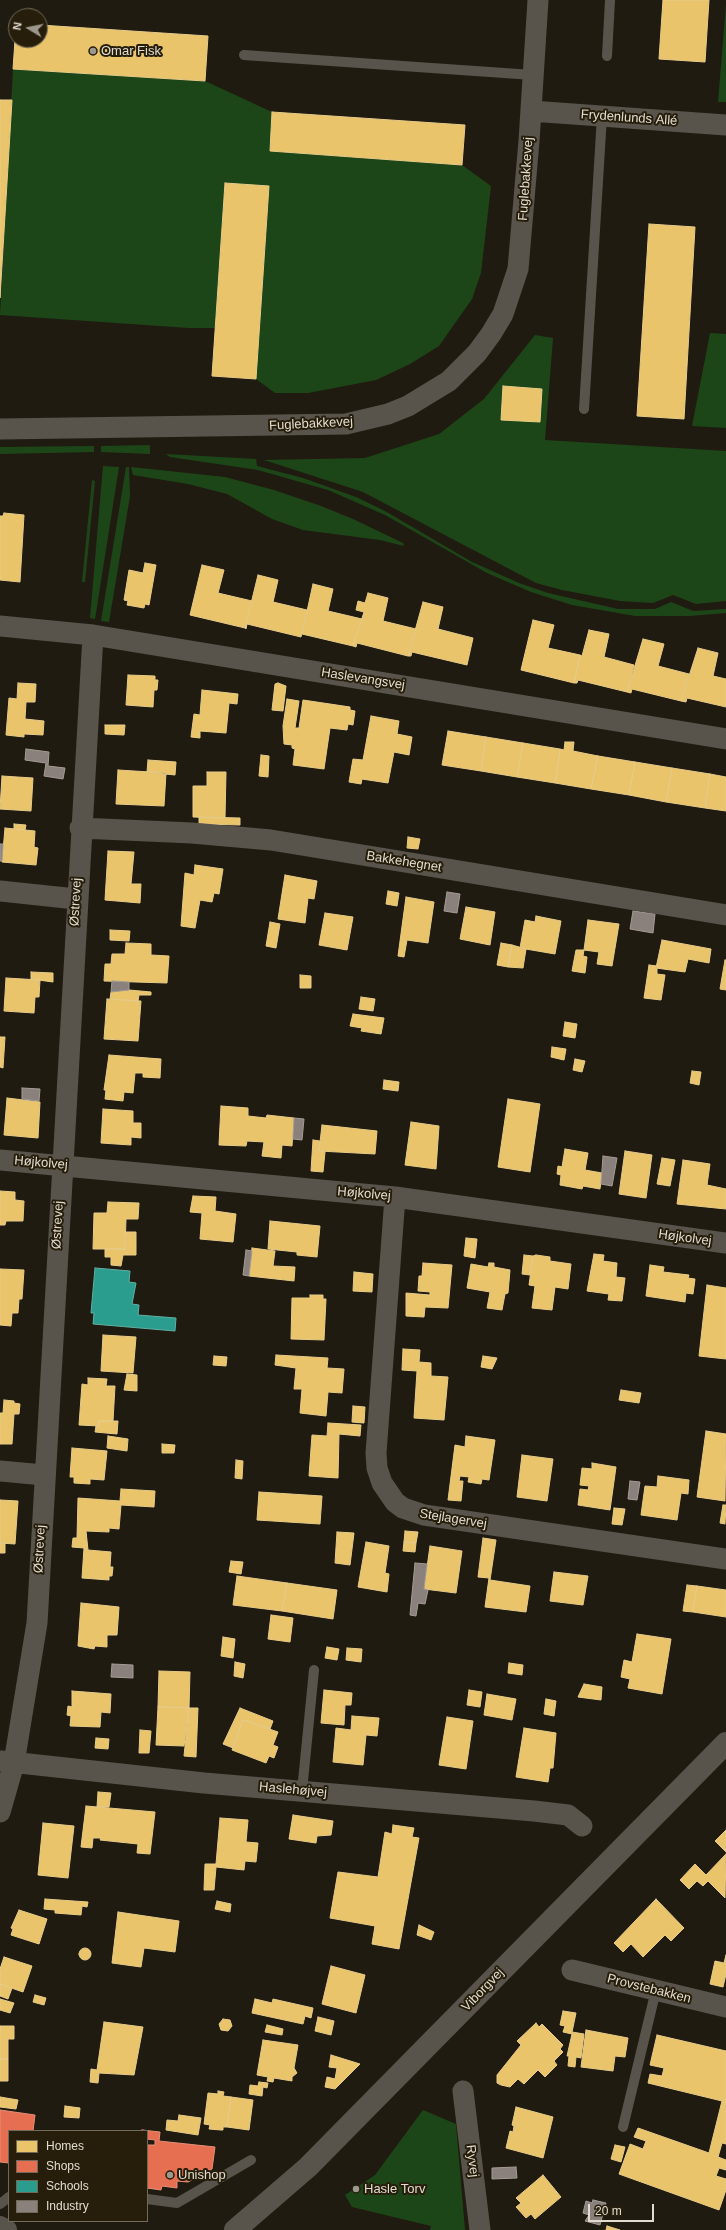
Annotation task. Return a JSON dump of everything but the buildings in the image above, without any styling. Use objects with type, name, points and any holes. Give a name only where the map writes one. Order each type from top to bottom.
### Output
[{"type":"street","name":"Fuglebakkevej","points":[[0,429],[346,424],[388,414],[422,398],[460,371],[486,341],[503,314],[518,269],[531,111],[538,0]]},
{"type":"street","name":"Frydenlunds Allé","points":[[531,111],[726,125]]},
{"type":"street","name":"Haslevangsvej","points":[[0,626],[93,635],[726,739]]},
{"type":"street","name":"Østrevej","points":[[0,1812],[7,1762],[37,1623],[80,828],[93,635]]},
{"type":"street","name":"Bakkehegnet","points":[[80,828],[192,833],[271,840],[726,915]]},
{"type":"street","points":[[0,891],[76,899]]},
{"type":"street","name":"Højkolvej","points":[[0,1160],[394,1196],[726,1243]]},
{"type":"street","name":"Stejlagervej","points":[[394,1196],[376,1453],[377,1468],[382,1483],[395,1502],[408,1510],[424,1515],[726,1559]]},
{"type":"street","points":[[0,1471],[44,1475]]},
{"type":"street","name":"Viborgvej","points":[[235,2230],[318,2156],[726,1742]]},
{"type":"street","name":"Haslehøjvej","points":[[7,1762],[568,1815],[582,1826]]},
{"type":"street","name":"Provstebakken","points":[[572,1970],[726,2007]]},
{"type":"street","name":"Ryvej","points":[[463,2091],[480,2230]]},
{"type":"street","points":[[0,2227],[6,2230]]},
{"type":"lane","points":[[607,56],[610,0]]},
{"type":"lane","points":[[244,54],[533,75]]},
{"type":"lane","points":[[584,409],[602,116]]},
{"type":"lane","points":[[302,1791],[314,1670]]},
{"type":"lane","points":[[623,2127],[656,1990]]},
{"type":"lane","points":[[148,2198],[177,2203],[251,2160]]},
{"type":"lane","points":[[0,2204],[8,2198]]},
{"type":"green space","points":[[726,4],[726,102],[718,102]]},
{"type":"green space","points":[[13,69],[205,81],[272,112],[270,151],[462,165],[491,186],[481,273],[472,299],[439,346],[410,364],[376,380],[308,393],[275,393],[256,379],[269,187],[225,183],[215,328],[189,328],[0,315]]},
{"type":"green space","points":[[710,333],[726,334],[726,428],[692,426]]},
{"type":"green space","points":[[535,335],[553,338],[545,440],[726,451],[726,601],[696,604],[673,595],[653,603],[620,601],[562,590],[536,583],[363,492],[264,460],[365,458],[439,434],[484,399]]},
{"type":"green space","points":[[150,445],[150,454],[101,452],[101,446]]},
{"type":"green space","points":[[94,446],[94,452],[0,454],[0,447]]},
{"type":"green space","points":[[166,454],[256,459],[257,466],[303,478],[356,497],[385,511],[472,562],[519,583],[548,593],[618,609],[655,609],[671,602],[693,611],[726,609],[726,613],[689,616],[635,616],[572,605],[531,592],[487,573],[385,515],[328,490],[258,470],[170,457]]},
{"type":"green space","points":[[103,466],[119,467],[95,619],[90,618]]},
{"type":"green space","points":[[126,467],[129,467],[130,496],[109,622],[101,621]]},
{"type":"green space","points":[[131,467],[225,477],[274,490],[353,519],[403,543],[404,546],[380,540],[303,530],[272,519],[227,494],[188,484],[133,475]]},
{"type":"green space","points":[[92,480],[95,481],[85,582],[82,582]]},
{"type":"green space","points":[[423,2110],[456,2124],[465,2230],[430,2230],[431,2226],[352,2207],[345,2195],[375,2175]]},
{"type":"place","name":"Omar Fisk","points":[[93,51]]},
{"type":"place","name":"Unishop","points":[[170,2175]]},
{"type":"place","name":"Hasle Torv","points":[[356,2189]]}]
